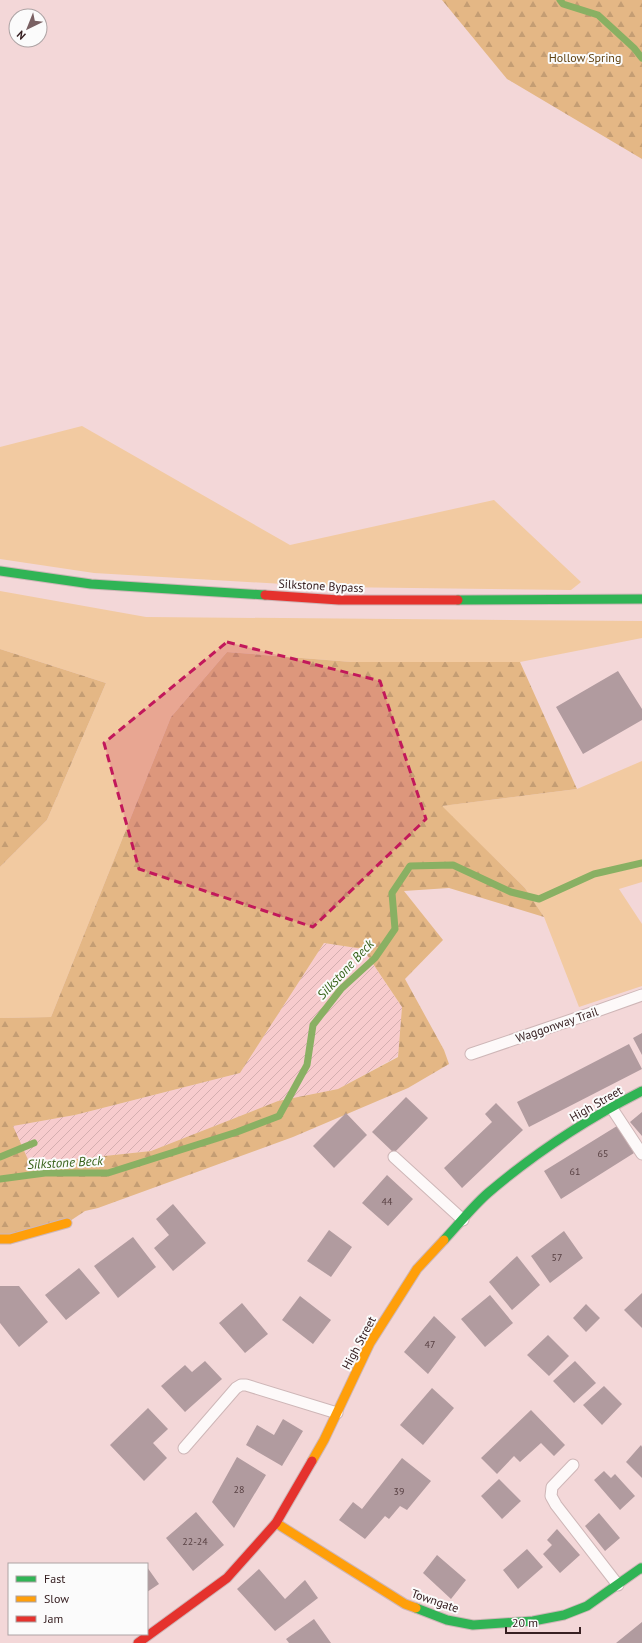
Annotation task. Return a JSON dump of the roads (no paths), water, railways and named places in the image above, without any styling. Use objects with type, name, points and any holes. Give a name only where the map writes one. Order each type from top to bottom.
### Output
[{"type":"main road","name":"Silkstone Bypass","points":[[0,571],[91,584],[339,600],[642,599]]},
{"type":"main road","name":"High Street","points":[[138,1643],[227,1578],[276,1523],[324,1440],[370,1343],[417,1269],[487,1194],[544,1148],[611,1107],[642,1091]]},
{"type":"main road","points":[[0,1239],[10,1239],[67,1223]]},
{"type":"main road","name":"Towngate","points":[[276,1523],[405,1604],[447,1620],[473,1625],[533,1620],[564,1614],[587,1606],[642,1568]]},
{"type":"lane","name":"Waggonway Trail","points":[[471,1054],[575,1019],[642,994]]},
{"type":"lane","points":[[611,1107],[642,1154]]},
{"type":"lane","points":[[394,1157],[463,1220]]},
{"type":"lane","points":[[184,1448],[236,1388],[241,1385],[337,1413]]},
{"type":"lane","points":[[574,1465],[552,1487],[551,1496],[556,1505],[618,1584]]},
{"type":"waterway","points":[[560,0],[563,4],[598,15],[634,48],[642,58]]},
{"type":"waterway","name":"Silkstone Beck","points":[[0,1179],[45,1173],[108,1173],[237,1132],[279,1116],[307,1065],[313,1025],[341,989],[375,958],[395,929],[392,893],[410,866],[453,865],[511,892],[539,899],[594,874],[642,863]]},
{"type":"waterway","points":[[0,1157],[34,1143]]},
{"type":"park label","name":"Hollow Spring","points":[[585,58]]}]
